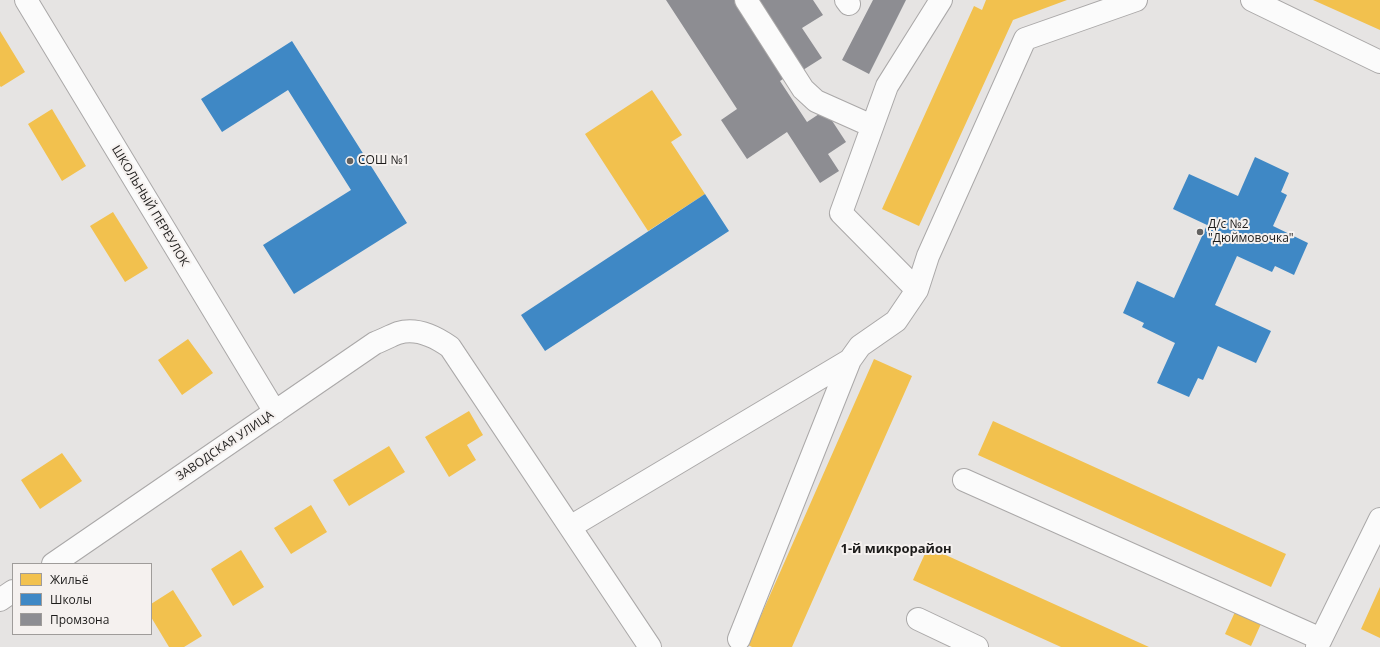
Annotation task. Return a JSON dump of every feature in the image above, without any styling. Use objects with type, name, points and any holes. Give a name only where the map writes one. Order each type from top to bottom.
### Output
[{"type":"street","name":"ШКОЛЬНЫЙ ПЕРЕУЛОК","points":[[26,0],[275,412]]},
{"type":"street","points":[[746,0],[803,89],[816,101],[872,126]]},
{"type":"street","points":[[918,290],[841,213],[887,86],[941,0]]},
{"type":"street","points":[[739,639],[850,360],[860,346],[896,321],[918,290],[928,256],[1025,39],[1136,0]]},
{"type":"street","points":[[1252,0],[1380,62]]},
{"type":"street","name":"ЗАВОДСКАЯ УЛИЦА","points":[[54,563],[375,343],[399,333],[418,332],[437,338],[450,348],[570,527]]},
{"type":"street","points":[[650,647],[570,527],[850,360]]},
{"type":"street","points":[[964,480],[1319,643],[1380,519]]},
{"type":"street","points":[[0,600],[12,592]]},
{"type":"street","points":[[918,619],[976,647]]},
{"type":"building: Жильё","points":[[986,0],[1067,0],[1013,20],[919,226],[882,209],[974,6],[982,10]]},
{"type":"building: Жильё","points":[[1313,0],[1380,0],[1380,30]]},
{"type":"building: Жильё","points":[[0,31],[25,72],[1,87],[0,86]]},
{"type":"building: Жильё","points":[[652,90],[682,135],[671,142],[705,194],[648,231],[585,134]]},
{"type":"building: Жильё","points":[[52,109],[86,166],[62,181],[28,124]]},
{"type":"building: Жильё","points":[[113,212],[148,268],[125,282],[90,226]]},
{"type":"building: Жильё","points":[[188,339],[213,373],[182,395],[158,360]]},
{"type":"building: Жильё","points":[[874,359],[912,376],[792,647],[752,647],[748,645]]},
{"type":"building: Жильё","points":[[469,411],[483,435],[467,445],[476,460],[449,477],[425,437]]},
{"type":"building: Жильё","points":[[993,421],[1286,554],[1271,587],[978,455]]},
{"type":"building: Жильё","points":[[389,446],[405,472],[349,506],[333,480]]},
{"type":"building: Жильё","points":[[62,453],[82,481],[40,509],[21,480]]},
{"type":"building: Жильё","points":[[311,505],[327,532],[291,554],[274,528]]},
{"type":"building: Жильё","points":[[928,547],[1149,647],[1061,647],[913,580]]},
{"type":"building: Жильё","points":[[241,550],[264,587],[233,606],[211,569]]},
{"type":"building: Жильё","points":[[1380,587],[1380,638],[1361,629]]},
{"type":"building: Жильё","points":[[173,590],[202,636],[184,647],[169,647],[152,619],[152,603]]},
{"type":"building: Жильё","points":[[1239,603],[1265,615],[1251,646],[1225,634]]},
{"type":"building: Школы","name":"СОШ №1","points":[[292,41],[407,223],[294,294],[263,245],[351,190],[288,90],[222,132],[201,99]]},
{"type":"building: Школы","points":[[1255,157],[1289,173],[1281,192],[1287,195],[1273,226],[1308,243],[1294,275],[1275,266],[1272,272],[1237,256],[1215,305],[1271,331],[1256,363],[1218,346],[1203,380],[1198,378],[1189,397],[1157,383],[1175,343],[1142,327],[1144,323],[1123,313],[1137,281],[1174,298],[1207,225],[1173,209],[1189,174],[1238,196]]},
{"type":"building: Школы","points":[[705,194],[729,231],[545,351],[521,315]]},
{"type":"building: Промзона","points":[[666,0],[735,0],[786,77],[780,81],[807,122],[825,110],[846,142],[828,154],[839,171],[820,183],[787,132],[747,159],[721,120],[737,109]]},
{"type":"building: Промзона","points":[[757,0],[813,0],[823,15],[802,28],[822,58],[803,70]]},
{"type":"building: Промзона","points":[[873,0],[906,0],[869,74],[842,60]]},
{"type":"place","name":"СОШ №1","points":[[350,161]]},
{"type":"place","name":"Д/с №2 \"Дюймовочка\"","points":[[1200,232]]},
{"type":"district","name":"1-й микрорайон","points":[[896,549]]}]
